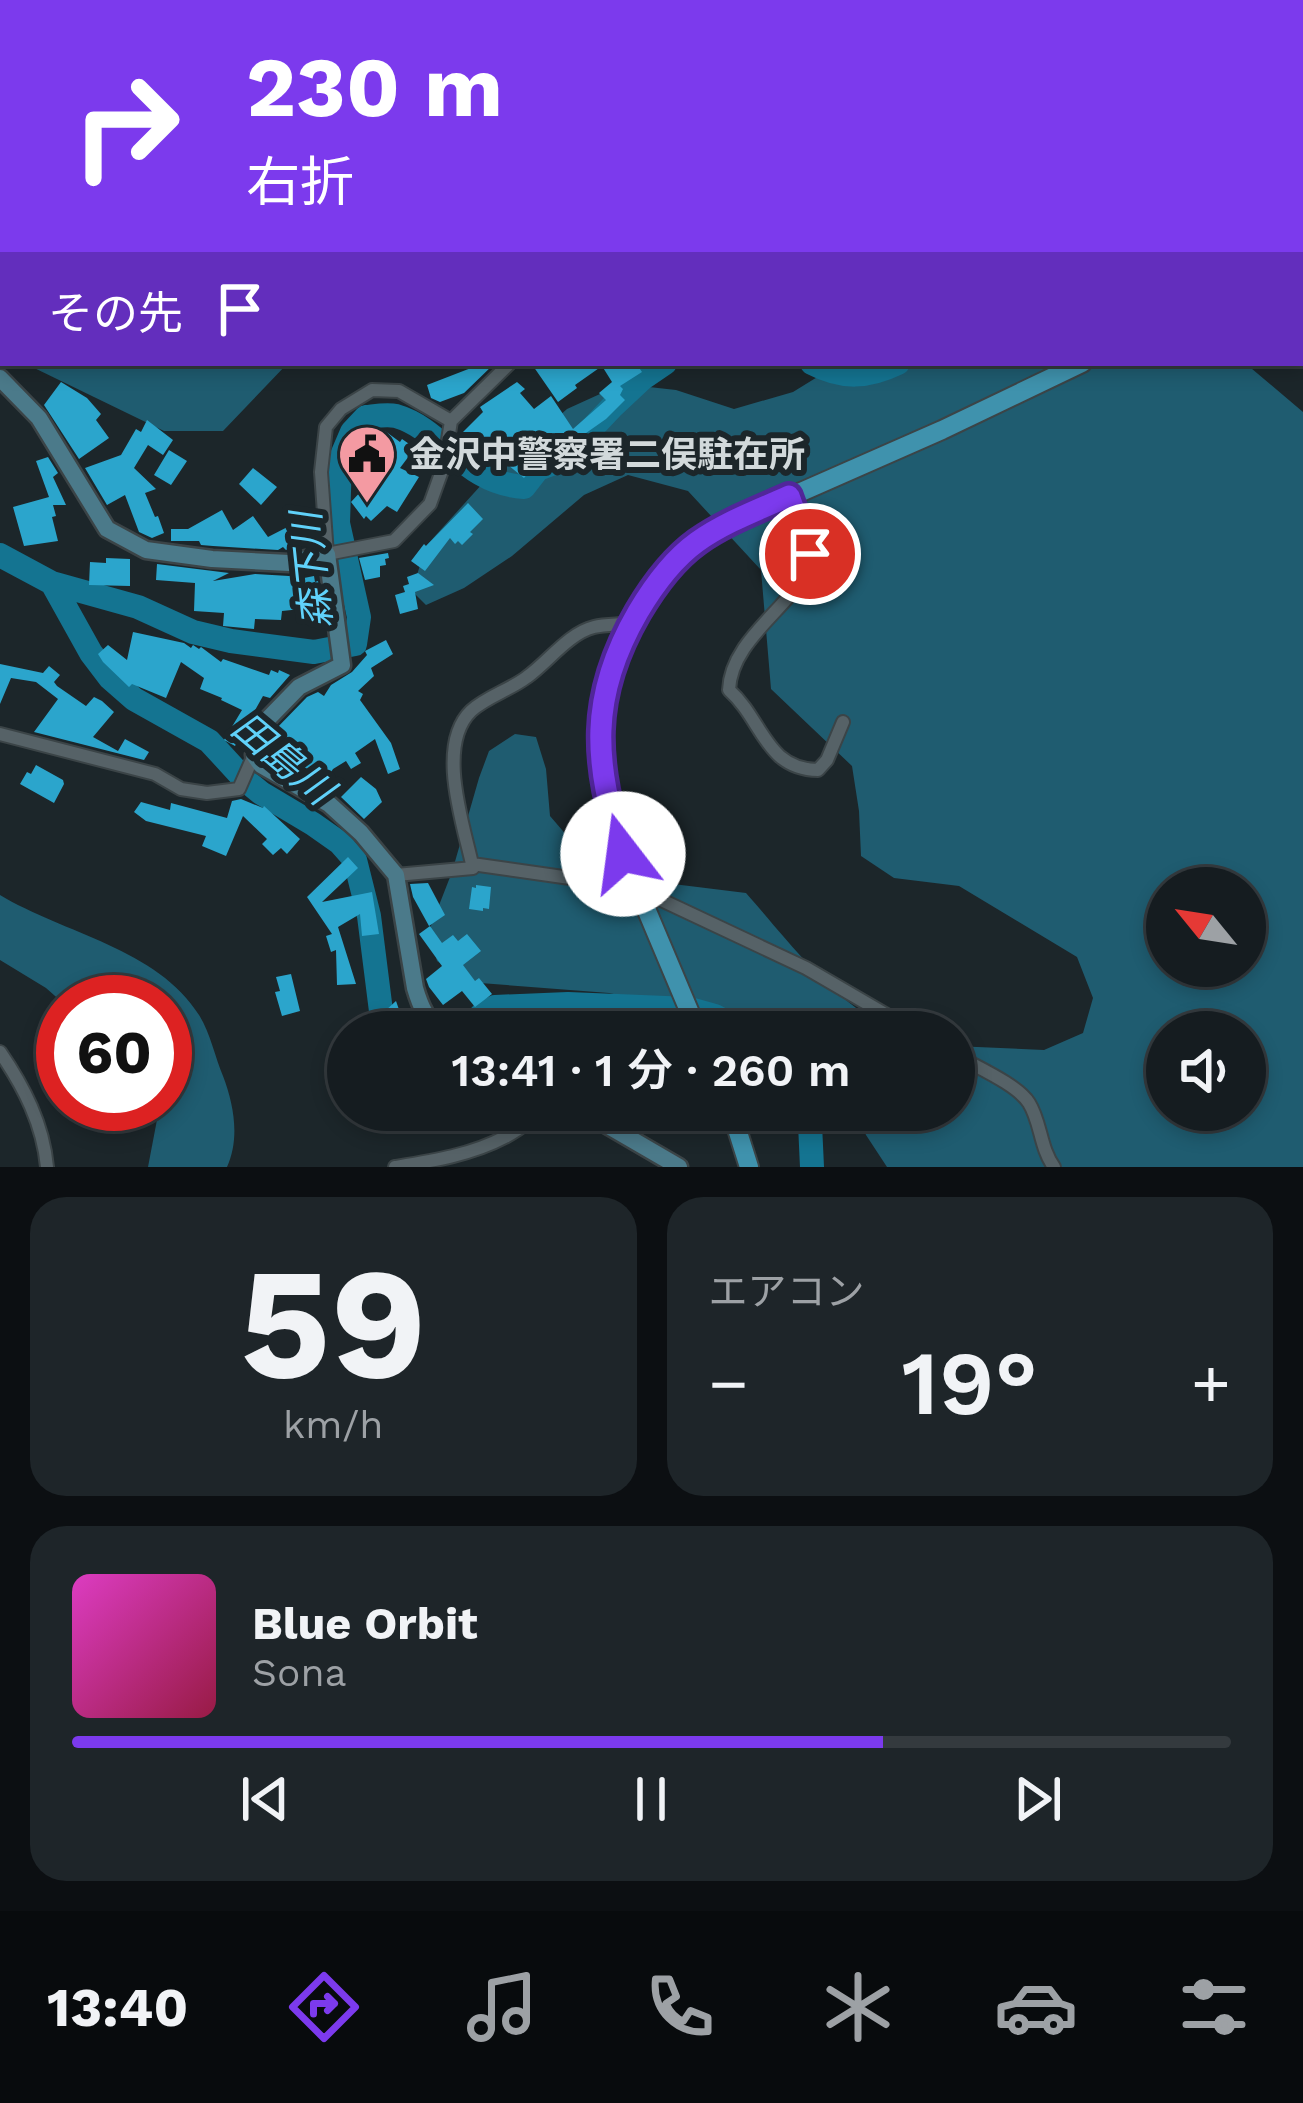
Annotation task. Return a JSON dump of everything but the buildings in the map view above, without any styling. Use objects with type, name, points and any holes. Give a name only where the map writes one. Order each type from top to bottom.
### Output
[{"type":"main road","points":[[689,1011],[638,894],[610,812],[600,747],[607,681],[654,585],[695,543],[736,519],[1076,366]]},
{"type":"main road","points":[[0,379],[39,418],[107,529],[146,550],[289,562],[333,551],[342,664],[299,687],[261,726],[252,760],[329,804],[371,843],[396,875],[415,988],[425,1011]]},
{"type":"main road","points":[[616,1131],[679,1167]]},
{"type":"main road","points":[[738,1131],[749,1167]]},
{"type":"street","points":[[451,425],[399,391],[373,390],[341,409],[326,427],[321,472],[333,551],[394,541],[430,504],[451,425],[507,366]]},
{"type":"street","points":[[789,496],[810,554],[791,596],[747,640],[730,674],[729,690],[746,704],[773,752],[806,770],[818,770],[827,760],[843,722]]},
{"type":"street","points":[[396,875],[473,868],[455,788],[453,754],[470,712],[527,677],[578,634],[592,627],[632,623]]},
{"type":"street","points":[[0,734],[155,774],[181,789],[207,793],[238,789],[252,760]]},
{"type":"street","points":[[472,864],[591,881],[655,897],[806,968],[880,1011]]},
{"type":"street","points":[[0,1052],[32,1106],[47,1167]]},
{"type":"street","points":[[975,1066],[1020,1092],[1030,1104],[1054,1167]]},
{"type":"street","points":[[395,1167],[438,1161],[514,1131]]},
{"type":"shaded area","points":[[30,366],[285,366],[223,431],[164,431]]},
{"type":"shaded area","points":[[835,366],[1249,366],[1303,412],[1303,1167],[887,1167],[864,1131],[975,1131],[975,1047],[1044,1050],[1083,1033],[1093,998],[1077,957],[959,886],[894,878],[861,856],[852,766],[771,689],[761,570],[688,491],[628,475],[584,495],[512,556],[464,588],[426,605],[412,591],[426,546],[483,483],[567,409],[622,384],[676,390],[734,409],[793,392]]},
{"type":"shaded area","points":[[515,734],[536,737],[546,769],[550,816],[587,859],[657,882],[746,893],[797,952],[861,1011],[695,1011],[609,993],[467,982],[437,961],[429,931],[489,751]]},
{"type":"shaded area","points":[[0,895],[108,944],[160,975],[36,975],[36,982],[0,960]]},
{"type":"shaded area","points":[[192,1006],[206,1029],[230,1098],[231,1156],[227,1167],[148,1167],[155,1131],[192,1131]]},
{"type":"waterway","name":"森下川","points":[[0,555],[52,583],[138,607],[193,632],[314,652],[355,644],[359,617],[338,523],[340,460],[352,432],[366,417],[393,415],[413,423],[485,476],[524,487],[538,469],[562,460],[612,407],[661,366]]},
{"type":"waterway","name":"森下川","points":[[819,366],[855,375],[891,366]]},
{"type":"waterway","name":"田島川","points":[[52,583],[110,678],[134,699],[209,741],[261,793],[340,843],[355,860],[369,916],[381,1011]]},
{"type":"waterway","name":"田島川","points":[[487,1011],[568,1004],[697,1011]]},
{"type":"waterway","name":"田島川","points":[[810,1131],[812,1167]]},
{"type":"place","name":"金沢中警察署二俣駐在所","points":[[367,505]]},
{"type":"route","points":[[623,854],[603,773],[602,700],[622,643],[654,585],[695,543],[789,496],[810,554]]}]
